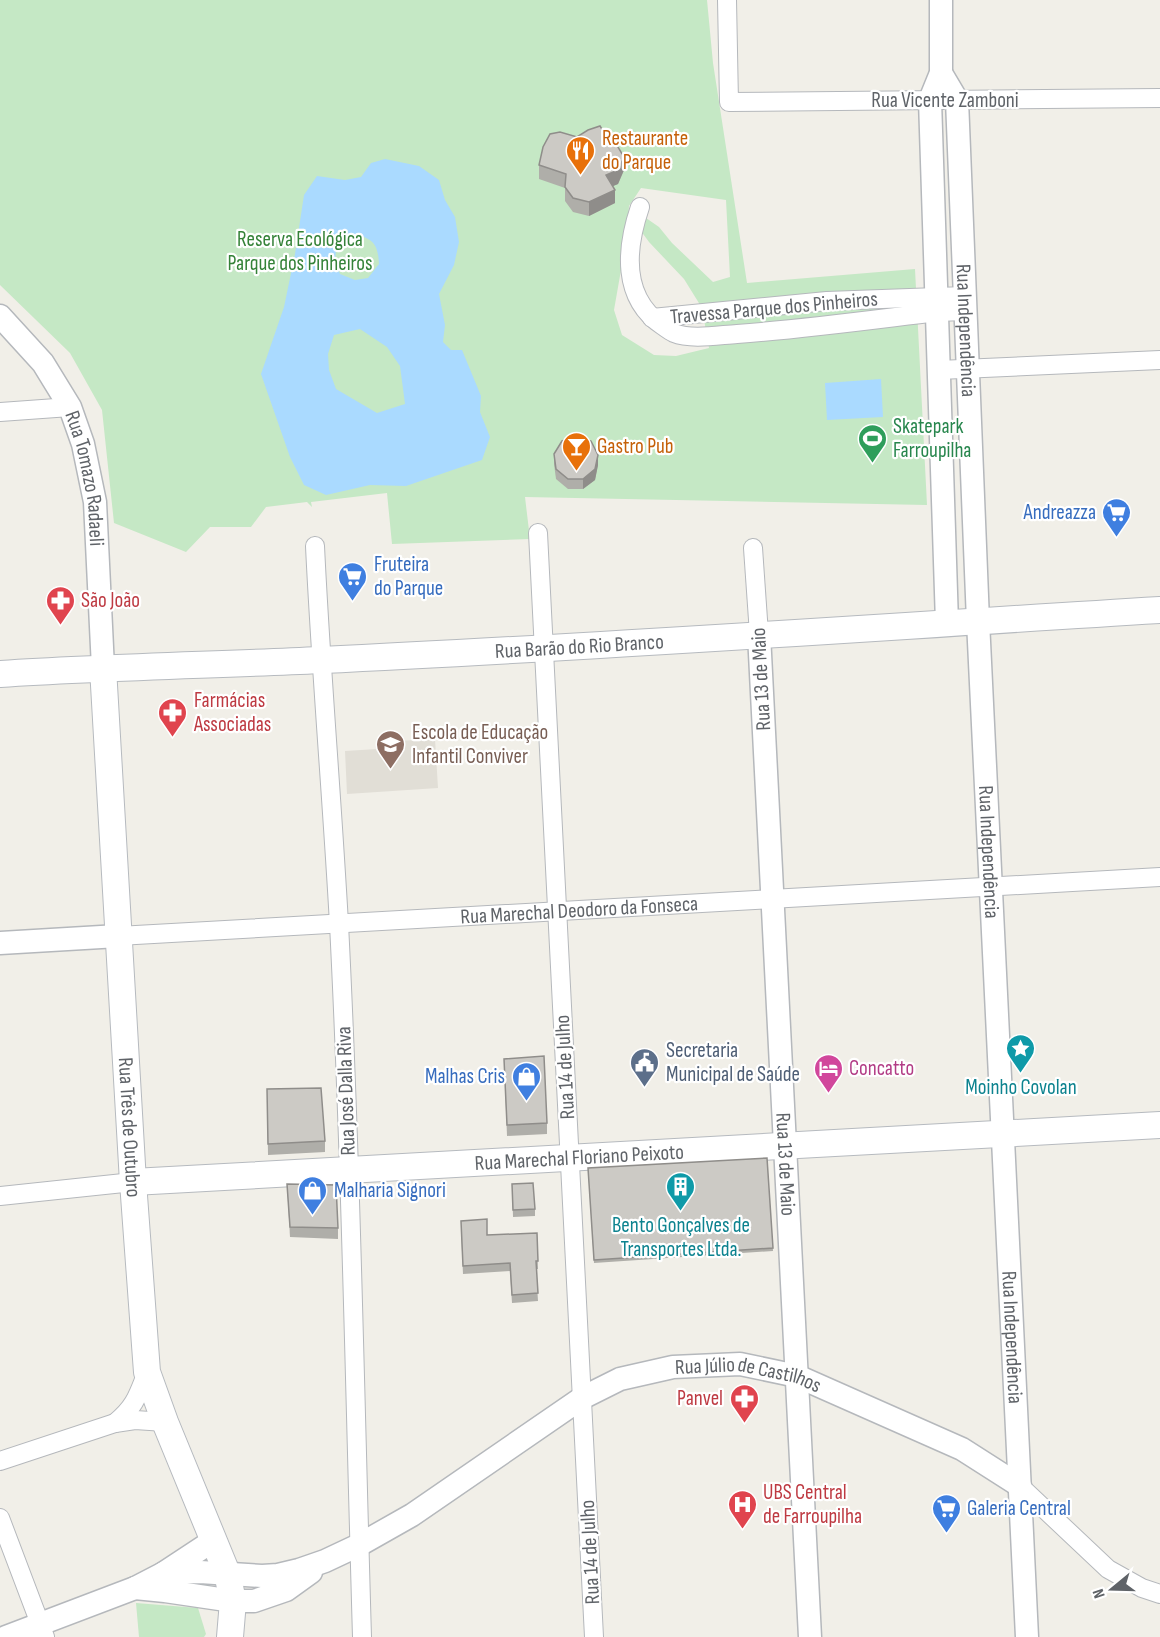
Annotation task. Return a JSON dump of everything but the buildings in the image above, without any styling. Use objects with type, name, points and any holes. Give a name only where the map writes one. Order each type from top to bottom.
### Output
[{"type":"main road","name":"Rua Barão do Rio Branco","points":[[0,674],[544,648],[1160,610]]},
{"type":"main road","name":"Rua Três de Outubro","points":[[103,668],[133,1182],[147,1372],[227,1573]]},
{"type":"main road","name":"Rua Marechal Floriano Peixoto","points":[[133,1182],[1160,1125]]},
{"type":"main road","points":[[227,1573],[233,1601],[230,1637]]},
{"type":"street","name":"Rua Vicente Zamboni","points":[[727,0],[729,102],[1160,98]]},
{"type":"street","name":"Rua Independência","points":[[941,0],[941,72],[930,100],[947,623]]},
{"type":"street","name":"Rua Independência","points":[[941,72],[957,100],[978,621],[1028,1637]]},
{"type":"street","points":[[933,200],[961,200]]},
{"type":"street","name":"Travessa Parque dos Pinheiros","points":[[640,207],[632,231],[629,267],[633,287],[642,306],[652,318],[826,301],[965,303]]},
{"type":"street","name":"Rua Tomazo Radaeli","points":[[0,316],[43,363],[70,407],[83,444],[95,502],[103,668]]},
{"type":"street","points":[[939,370],[1160,360]]},
{"type":"street","points":[[0,412],[70,407]]},
{"type":"street","name":"Rua 14 de Julho","points":[[538,533],[594,1637]]},
{"type":"street","name":"Rua José Dalla Riva","points":[[315,546],[320,660],[339,923],[349,1170],[362,1637]]},
{"type":"street","name":"Rua 13 de Maio","points":[[753,548],[810,1637]]},
{"type":"street","name":"Rua Marechal Deodoro da Fonseca","points":[[0,943],[1160,877]]},
{"type":"street","name":"Rua Marechal Floriano Peixoto","points":[[0,1196],[133,1182]]},
{"type":"street","name":"Rua Júlio de Castilhos","points":[[164,1573],[278,1575],[325,1561],[359,1545],[411,1515],[582,1398],[620,1379],[673,1367],[740,1364],[796,1376],[962,1449],[1020,1486],[1108,1569],[1142,1588],[1160,1594]]},
{"type":"street","points":[[115,1423],[127,1413],[136,1400],[147,1372]]},
{"type":"street","points":[[0,1461],[115,1423],[135,1420],[165,1422]]},
{"type":"street","points":[[0,1518],[43,1630]]},
{"type":"street","points":[[6,1637],[43,1630],[135,1588],[164,1573],[205,1546],[213,1538]]},
{"type":"street","name":"Rua Júlio de Castilhos","points":[[135,1588],[233,1601],[254,1601],[286,1590],[325,1561]]},
{"type":"shaded area","name":"Escola de Educação Infantil Conviver","points":[[435,739],[438,788],[347,794],[345,751],[377,749],[377,742]]},
{"type":"green space","name":"Reserva Ecológica Parque dos Pinheiros","points":[[0,0],[707,0],[713,63],[747,283],[915,269],[927,505],[525,497],[530,539],[392,544],[387,493],[311,502],[312,507],[307,502],[266,507],[251,527],[210,527],[186,552],[114,523],[102,410],[70,353],[0,285]],"holes":[[[641,188],[726,200],[730,277],[713,282],[672,243],[659,227],[646,218],[638,227],[684,279],[702,308],[709,348],[676,356],[654,355],[622,335],[614,310],[627,236],[629,206]]]},
{"type":"green space","points":[[136,1603],[198,1608],[206,1634],[204,1637],[139,1637]]},
{"type":"water","points":[[385,159],[419,166],[439,180],[445,200],[455,217],[459,242],[454,265],[439,294],[445,325],[443,342],[451,350],[462,350],[481,396],[480,412],[490,437],[482,460],[406,486],[370,485],[326,495],[304,485],[290,457],[261,374],[284,307],[304,195],[317,176],[345,180],[361,177],[371,163]],"holes":[[[355,234],[367,238],[374,244],[378,252],[379,264],[368,278],[355,280],[340,274],[336,261],[339,245]],[[360,329],[387,347],[400,366],[405,404],[377,413],[336,389],[329,370],[328,354],[334,335]]]},
{"type":"water","points":[[881,379],[883,417],[827,420],[825,383]]},
{"type":"place","name":"Restaurante do Parque","points":[[581,176]]},
{"type":"place","name":"Skatepark Farroupilha","points":[[872,464]]},
{"type":"place","name":"Gastro Pub","points":[[576,472]]},
{"type":"place","name":"Andreazza","points":[[1117,538]]},
{"type":"place","name":"Fruteira do Parque","points":[[353,602]]},
{"type":"place","name":"São João","points":[[60,626]]},
{"type":"place","name":"Farmácias Associadas","points":[[173,738]]},
{"type":"place","name":"Escola de Educação Infantil Conviver","points":[[391,770]]},
{"type":"place","name":"Moinho Covolan","points":[[1021,1074]]},
{"type":"place","name":"Secretaria Municipal de Saúde","points":[[645,1088]]},
{"type":"place","name":"Concatto","points":[[828,1094]]},
{"type":"place","name":"Malhas Cris","points":[[526,1102]]},
{"type":"place","name":"Bento Gonçalves de Transportes Ltda.","points":[[681,1212]]},
{"type":"place","name":"Malharia Signori","points":[[313,1216]]},
{"type":"place","name":"Panvel","points":[[744,1424]]},
{"type":"place","name":"UBS Central de Farroupilha","points":[[742,1530]]},
{"type":"place","name":"Galeria Central","points":[[946,1534]]}]
